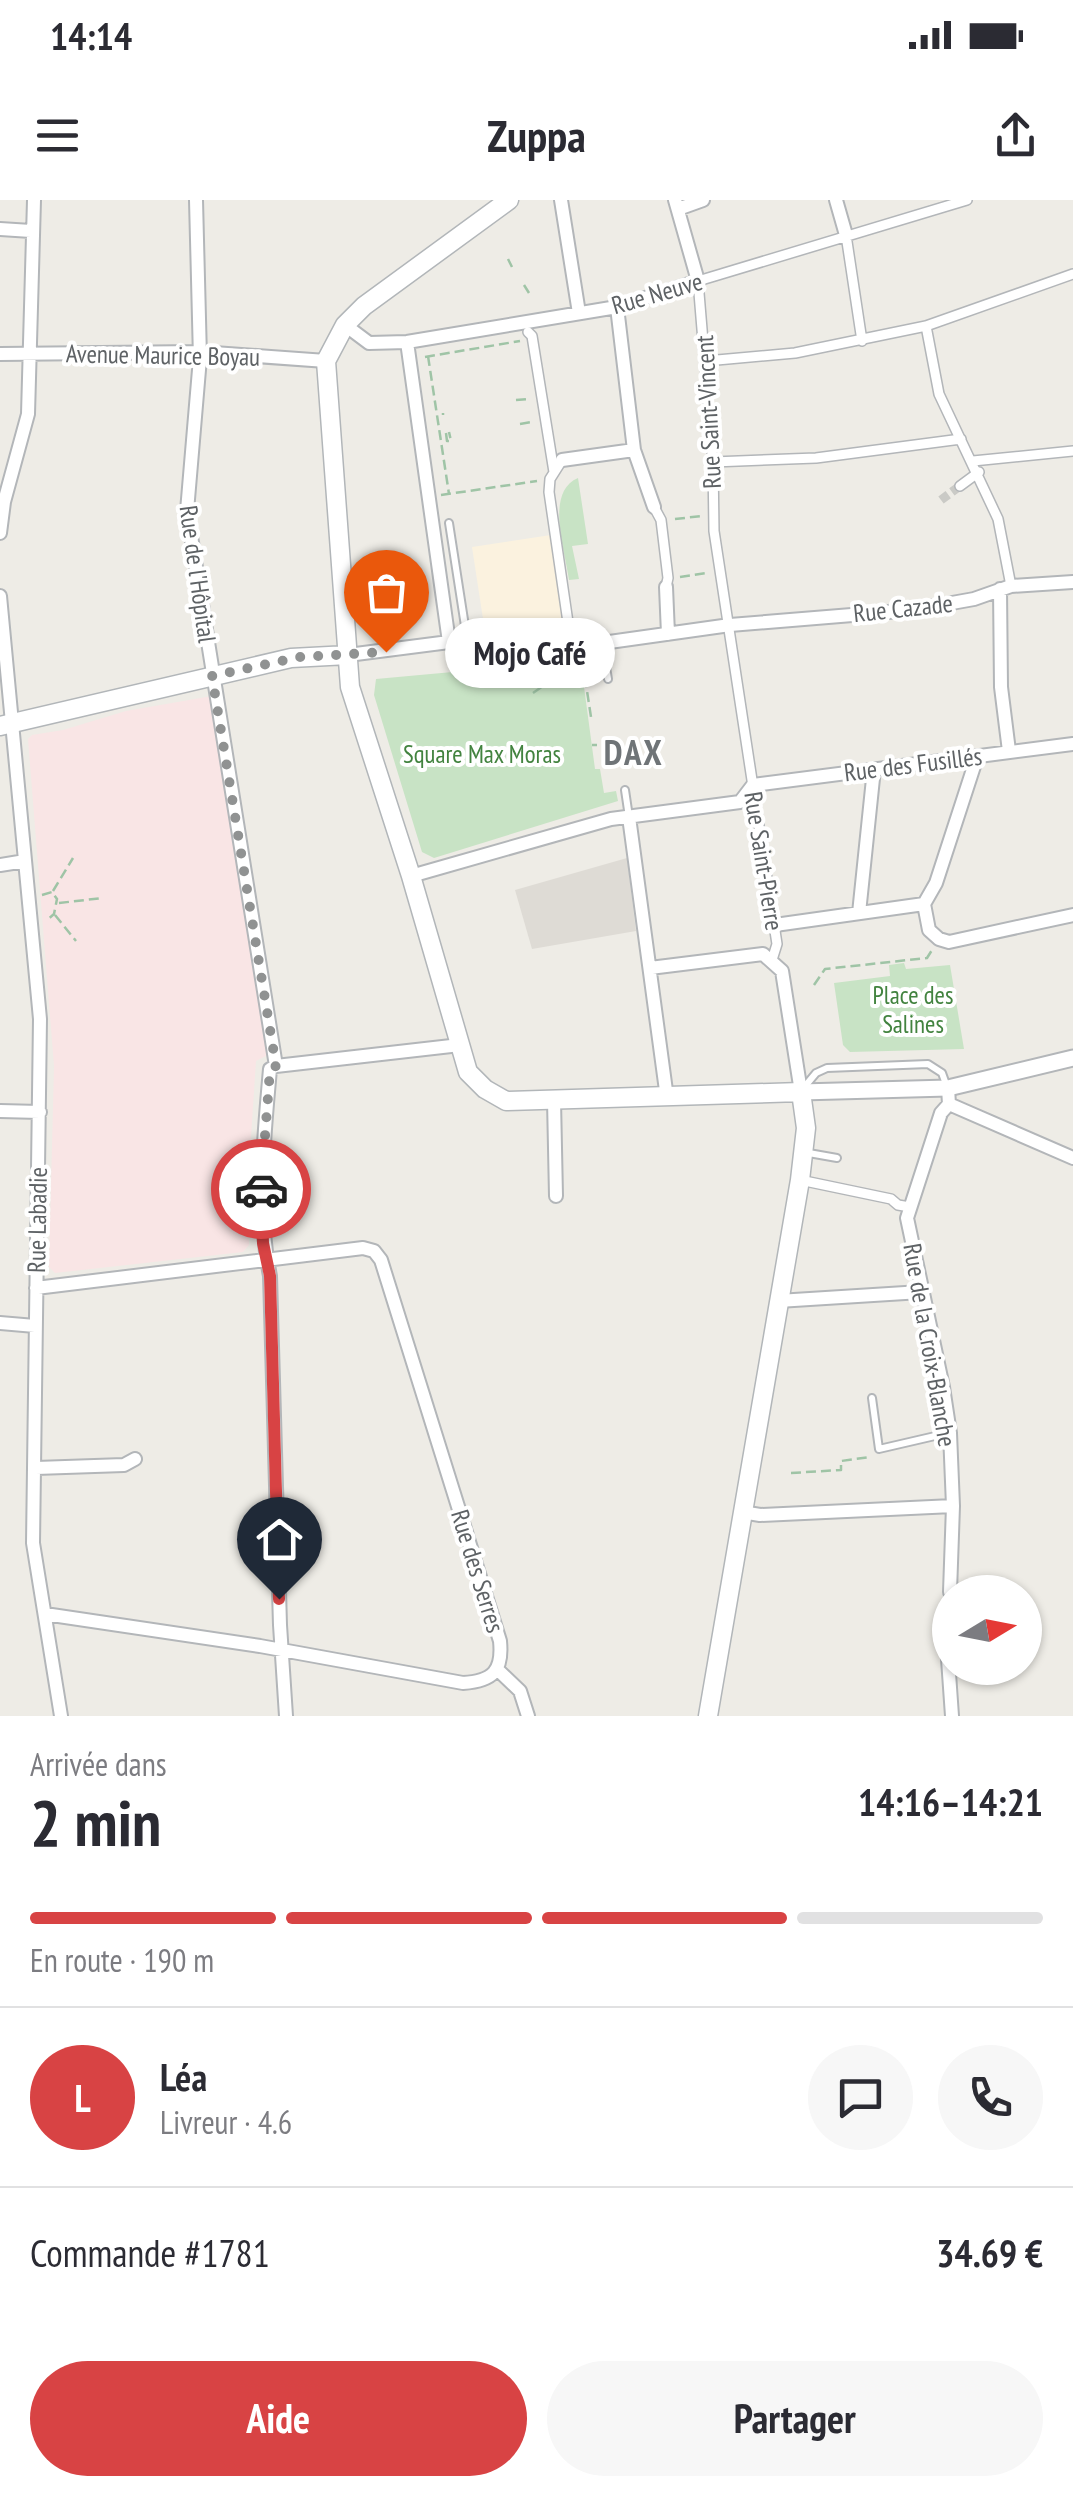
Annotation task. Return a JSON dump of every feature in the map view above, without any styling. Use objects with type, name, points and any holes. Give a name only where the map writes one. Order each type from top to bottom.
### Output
[{"type":"main road","points":[[509,200],[489,209],[364,306],[345,324],[326,362],[350,687],[468,1072],[484,1089],[506,1101],[801,1092],[806,1128],[800,1180],[708,1716]]},
{"type":"main road","points":[[5,725],[300,657],[348,655]]},
{"type":"street","points":[[0,534],[4,502],[28,414],[34,200]]},
{"type":"street","name":"Rue de l'Hôpital","points":[[196,200],[200,352],[187,501],[276,1066]]},
{"type":"street","points":[[561,200],[579,313]]},
{"type":"street","points":[[677,204],[703,200]]},
{"type":"street","points":[[836,200],[846,236],[862,341]]},
{"type":"street","name":"Rue Neuve","points":[[345,324],[368,343],[406,342],[617,306],[967,200]]},
{"type":"street","name":"Rue Saint-Vincent","points":[[677,204],[698,281],[713,462],[713,515],[730,625]]},
{"type":"street","points":[[0,229],[31,231]]},
{"type":"street","points":[[706,361],[781,354],[926,326],[1073,274]]},
{"type":"street","points":[[617,306],[634,450],[657,514],[667,582],[668,634]]},
{"type":"street","points":[[926,326],[939,394],[998,519],[1006,587],[1001,686],[1009,751]]},
{"type":"street","points":[[528,332],[532,336],[558,466],[548,485],[576,645]]},
{"type":"street","points":[[406,342],[449,642]]},
{"type":"street","name":"Avenue Maurice Boyau","points":[[0,354],[200,352],[326,362]]},
{"type":"street","points":[[713,462],[816,458],[961,439]]},
{"type":"street","points":[[558,466],[634,450]]},
{"type":"street","points":[[973,461],[1073,451]]},
{"type":"street","points":[[960,486],[979,472]]},
{"type":"street","name":"Rue Cazade","points":[[464,651],[576,645],[730,625],[913,610],[974,599],[1006,587],[1073,582]]},
{"type":"street","name":"Rue Labadie","points":[[0,596],[5,725],[25,860],[40,1019],[33,1543],[61,1716]]},
{"type":"street","name":"Rue Saint-Pierre","points":[[730,625],[777,944],[772,960],[782,971],[801,1092]]},
{"type":"street","points":[[348,655],[449,642],[464,651]]},
{"type":"street","name":"Rue des Fusillés","points":[[411,876],[610,819],[740,802],[753,785],[1073,744]]},
{"type":"street","points":[[977,757],[936,883],[924,904],[929,930],[948,942],[1073,915]]},
{"type":"street","points":[[859,913],[874,769]]},
{"type":"street","points":[[629,817],[667,1098]]},
{"type":"street","points":[[0,866],[25,860]]},
{"type":"street","points":[[774,925],[924,904]]},
{"type":"street","points":[[650,968],[763,954],[772,960]]},
{"type":"street","points":[[286,1716],[270,1276],[261,1209],[270,1070],[276,1066],[460,1045]]},
{"type":"street","points":[[946,1102],[1072,1063]]},
{"type":"street","points":[[801,1092],[946,1102],[1073,1158]]},
{"type":"street","points":[[554,1100],[556,1196]]},
{"type":"street","points":[[800,1180],[891,1199],[909,1212],[946,1102]]},
{"type":"street","points":[[0,1110],[40,1112]]},
{"type":"street","name":"Rue de la Croix-Blanche","points":[[909,1212],[950,1433],[951,1575]]},
{"type":"street","name":"Rue des Serres","points":[[36,1288],[251,1264],[267,1258],[364,1248],[374,1251],[381,1260],[500,1641],[502,1658],[498,1670],[476,1682],[463,1683],[45,1614]]},
{"type":"street","points":[[778,1301],[921,1292]]},
{"type":"street","points":[[0,1324],[35,1326]]},
{"type":"street","points":[[36,1468],[124,1465],[135,1459]]},
{"type":"street","points":[[742,1512],[760,1515],[953,1506]]},
{"type":"street","points":[[498,1670],[520,1691],[528,1716]]},
{"type":"street","points":[[950,1685],[952,1716]]},
{"type":"lane","points":[[448,524],[467,638],[464,651]]},
{"type":"lane","points":[[441,589],[444,581],[457,575]]},
{"type":"lane","points":[[576,645],[588,658],[606,667],[608,679]]},
{"type":"lane","points":[[625,790],[629,817]]},
{"type":"lane","points":[[801,1092],[816,1072],[826,1068],[928,1064],[942,1074],[946,1102]]},
{"type":"lane","points":[[802,1152],[836,1158]]},
{"type":"lane","points":[[872,1398],[879,1449],[950,1433]]},
{"type":"path","points":[[508,259],[512,267]]},
{"type":"path","points":[[524,285],[529,293]]},
{"type":"path","points":[[516,342],[428,354],[451,494],[537,481]]},
{"type":"path","points":[[497,344],[498,351]]},
{"type":"path","points":[[451,351],[452,358]]},
{"type":"path","points":[[516,400],[530,398]]},
{"type":"path","points":[[520,424],[534,422]]},
{"type":"path","points":[[528,474],[530,482]]},
{"type":"path","points":[[517,476],[518,484]]},
{"type":"path","points":[[471,483],[472,490]]},
{"type":"path","points":[[657,514],[713,515]]},
{"type":"path","points":[[667,582],[720,571]]},
{"type":"path","points":[[533,693],[570,667],[578,666],[586,678],[594,717]]},
{"type":"path","points":[[52,892],[73,858]]},
{"type":"path","points":[[41,896],[52,892]]},
{"type":"path","points":[[46,920],[54,914],[57,903],[52,892]]},
{"type":"path","points":[[57,903],[103,898]]},
{"type":"path","points":[[54,914],[76,941]]},
{"type":"path","points":[[814,985],[825,969],[928,958],[938,939]]},
{"type":"path","points":[[791,1473],[841,1470],[841,1462],[870,1457],[879,1449]]},
{"type":"shaded area","points":[[551,535],[563,621],[485,632],[472,547]]},
{"type":"shaded area","points":[[212,696],[268,1055],[256,1061],[247,1197],[249,1245],[243,1252],[55,1273],[49,1267],[54,1066],[28,739],[126,711]]},
{"type":"shaded area","points":[[627,858],[636,931],[532,949],[515,890]]},
{"type":"green space","points":[[578,478],[588,544],[572,546],[579,579],[569,580],[559,509],[568,485]]},
{"type":"green space","name":"Square Max Moras","points":[[571,661],[582,672],[595,769],[600,769],[604,793],[616,791],[618,801],[434,858],[422,852],[374,695],[376,679]]},
{"type":"green space","name":"Place des Salines","points":[[904,963],[906,969],[950,965],[964,1049],[850,1052],[843,1045],[834,983],[890,976],[889,965]]},
{"type":"tunnel","points":[[941,500],[960,486]]},
{"type":"way so far","points":[[261,1189],[270,1070],[276,1066],[212,676],[300,657],[386,652]]},
{"type":"place","name":"Mojo Café","points":[[386,652]]},
{"type":"district","name":"DAX","points":[[634,752]]},
{"type":"route","points":[[261,1189],[263,1243],[270,1276],[279,1599]]}]
